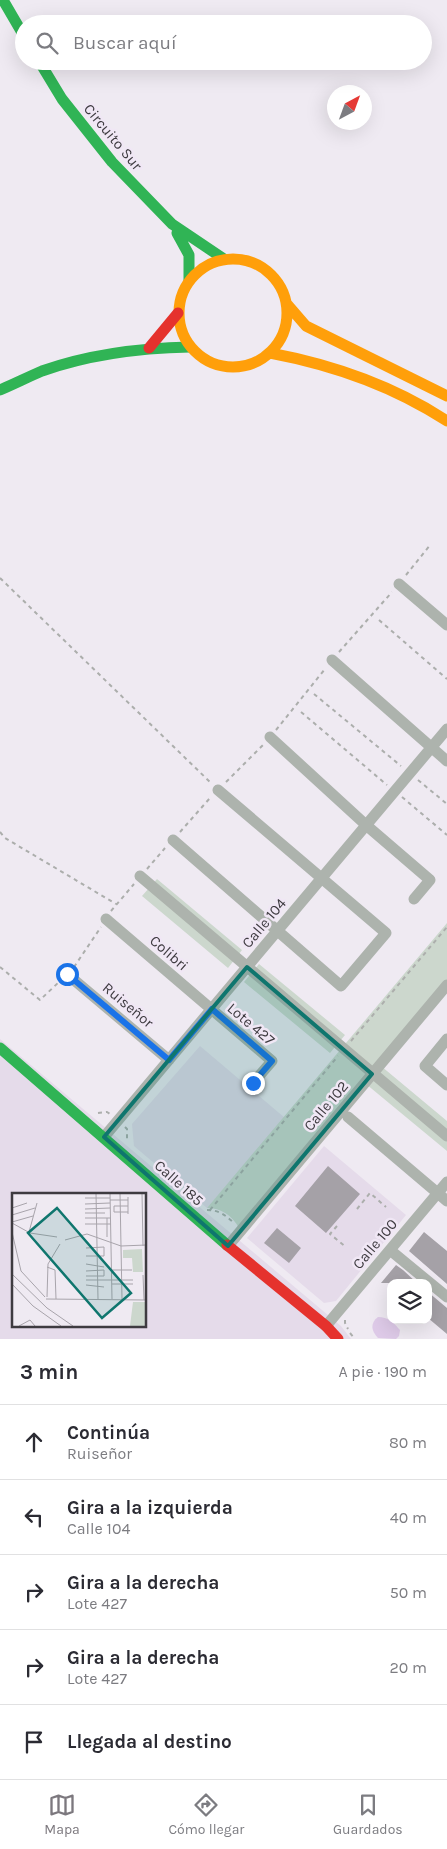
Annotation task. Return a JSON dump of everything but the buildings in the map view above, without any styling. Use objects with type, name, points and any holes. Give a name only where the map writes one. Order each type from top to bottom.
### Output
[{"type":"street","points":[[5,1],[15,19]]},
{"type":"street","name":"Circuito Sur","points":[[44,70],[62,99],[112,162],[172,224],[224,259]]},
{"type":"street","name":"Circuito Sur","points":[[172,224],[188,250],[191,264],[189,280]]},
{"type":"street","points":[[287,304],[287,322],[284,331],[281,339],[270,354],[255,363],[238,368],[220,366],[203,359],[190,347],[181,331],[178,313],[181,296],[189,280],[199,270],[211,263],[224,259],[241,259],[257,264],[271,274],[281,288],[287,304],[306,326],[447,396]]},
{"type":"street","points":[[149,348],[178,313]]},
{"type":"street","points":[[0,390],[43,371],[105,354],[149,348],[190,347]]},
{"type":"street","points":[[270,354],[303,359],[378,383],[447,421]]},
{"type":"street","points":[[399,584],[447,625]]},
{"type":"street","points":[[332,660],[447,761]]},
{"type":"street","name":"Calle 104","points":[[104,1137],[447,729]]},
{"type":"street","points":[[270,737],[366,825],[430,880],[414,899]]},
{"type":"street","points":[[172,840],[341,986],[386,933],[218,790]]},
{"type":"street","points":[[140,876],[447,1136]]},
{"type":"street","name":"Colibri","points":[[106,919],[212,1009]]},
{"type":"street","name":"Ruiseñor","points":[[67,974],[169,1060]]},
{"type":"street","name":"Calle 102","points":[[228,1246],[447,985]]},
{"type":"street","name":"Lote 427","points":[[212,1009],[272,1061],[253,1083]]},
{"type":"street","points":[[447,1039],[425,1066],[447,1085]]},
{"type":"street","name":"Calle 185","points":[[0,1048],[228,1246],[326,1326],[338,1339]]},
{"type":"street","points":[[348,1117],[447,1201]]},
{"type":"street","name":"Calle 100","points":[[326,1326],[447,1182]]},
{"type":"street","points":[[390,1250],[447,1297]]},
{"type":"path","points":[[0,967],[40,1000],[67,974],[74,967],[116,904],[218,790],[270,737],[332,660],[399,584],[431,544]]},
{"type":"path","points":[[0,578],[218,790]]},
{"type":"path","points":[[379,620],[447,678]]},
{"type":"path","points":[[314,694],[447,804]]},
{"type":"path","points":[[301,712],[447,835]]},
{"type":"path","points":[[0,832],[4,838],[116,904]]},
{"type":"path","points":[[210,1210],[447,927]]},
{"type":"path","points":[[127,1129],[128,1140]]},
{"type":"path","points":[[357,1209],[370,1193],[386,1207]]},
{"type":"path","points":[[206,1210],[215,1210],[223,1213],[235,1223],[240,1232]]},
{"type":"path","points":[[337,1226],[330,1234],[346,1248]]},
{"type":"path","points":[[347,1315],[345,1323],[355,1339]]},
{"type":"highlighted area","points":[[247,967],[372,1074],[228,1246],[104,1137]]},
{"type":"shaded area","points":[[157,879],[242,950],[228,968],[142,896]]},
{"type":"shaded area","points":[[447,923],[447,980],[239,1228],[226,1213],[217,1209],[207,1208]]},
{"type":"shaded area","points":[[259,964],[345,1035],[330,1053],[244,982]]},
{"type":"shaded area","points":[[0,1039],[341,1326],[351,1339],[0,1339]]},
{"type":"shaded area","points":[[200,1046],[285,1118],[207,1208],[134,1146],[132,1124]]},
{"type":"shaded area","points":[[381,1066],[447,1121],[447,1151],[366,1084]]},
{"type":"shaded area","points":[[324,1146],[406,1215],[336,1301],[324,1303],[247,1238]]},
{"type":"shaded area","points":[[378,1317],[387,1319],[387,1324],[394,1324],[400,1330],[399,1336],[396,1339],[378,1338],[373,1330],[375,1319]]},
{"type":"traffic: fast","points":[[3,0],[15,21]]},
{"type":"traffic: fast","points":[[44,70],[62,99],[112,162],[172,224],[224,259]]},
{"type":"traffic: fast","points":[[177,233],[189,255],[189,280]]},
{"type":"traffic: fast","points":[[0,390],[42,371],[78,360],[115,353],[190,347]]},
{"type":"traffic: fast","points":[[0,1048],[227,1245]]},
{"type":"traffic: slow","points":[[233,259],[254,263],[271,275],[283,292],[287,313],[283,334],[271,351],[254,363],[233,367],[212,363],[195,351],[183,334],[179,313],[183,292],[195,275],[212,263],[233,259]]},
{"type":"traffic: slow","points":[[287,304],[306,326],[447,396]]},
{"type":"traffic: slow","points":[[270,353],[340,370],[362,378],[405,397],[447,421]]},
{"type":"traffic: jam","points":[[149,348],[178,313]]},
{"type":"traffic: jam","points":[[227,1245],[326,1326],[338,1339]]},
{"type":"route","points":[[67,974],[169,1060],[212,1009],[272,1061],[253,1083]]}]
